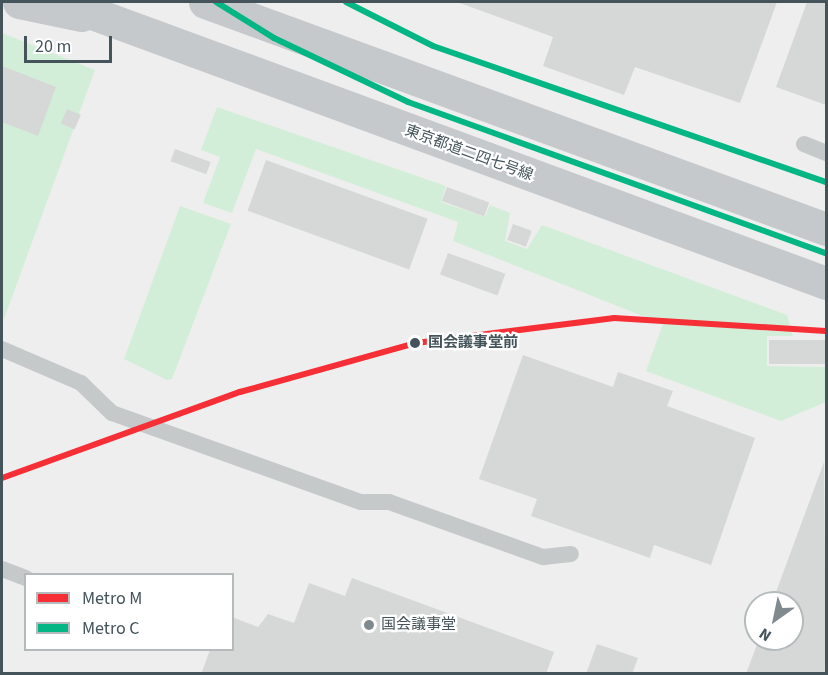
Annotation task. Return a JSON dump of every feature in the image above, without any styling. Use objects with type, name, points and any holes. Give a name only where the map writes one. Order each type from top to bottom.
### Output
[{"type":"main road","name":"東京都道二四七号線","points":[[19,2],[113,22]]},
{"type":"main road","name":"東京都道二四七号線","points":[[62,2],[826,282]]},
{"type":"main road","points":[[205,2],[826,229]]},
{"type":"lane","points":[[804,144],[826,153]]},
{"type":"lane","points":[[2,349],[34,366],[81,383],[112,412],[361,502],[389,502],[543,557],[571,554]]},
{"type":"lane","points":[[2,569],[24,577]]},
{"type":"green space","points":[[2,33],[95,70],[4,319],[2,318]]},
{"type":"green space","points":[[217,107],[446,186],[441,202],[485,217],[490,205],[510,213],[505,241],[527,249],[542,225],[787,315],[793,336],[767,336],[767,366],[826,367],[826,402],[781,421],[646,371],[663,324],[453,241],[458,222],[256,149],[232,213],[203,203],[220,157],[201,150]]},
{"type":"green space","points":[[180,206],[231,224],[172,379],[167,380],[124,359]]},
{"type":"building","points":[[457,2],[777,2],[740,103],[635,67],[624,95],[543,66],[553,37]]},
{"type":"building","points":[[807,2],[826,2],[826,105],[776,87]]},
{"type":"building","points":[[2,66],[56,87],[38,136],[2,122]]},
{"type":"building","points":[[67,109],[81,115],[75,130],[61,124]]},
{"type":"building","points":[[175,149],[211,162],[206,174],[171,161]]},
{"type":"building","points":[[266,160],[428,219],[409,270],[248,211]]},
{"type":"building","points":[[447,187],[489,202],[484,216],[442,201]]},
{"type":"building","points":[[513,224],[532,231],[526,247],[507,240]]},
{"type":"building","points":[[448,253],[505,274],[497,295],[440,275]]},
{"type":"building","points":[[769,340],[826,340],[826,364],[769,364]]},
{"type":"building","points":[[523,355],[613,387],[618,372],[673,391],[667,406],[755,438],[711,565],[654,545],[650,558],[531,516],[537,499],[479,479]]},
{"type":"building","points":[[824,462],[826,667],[824,674],[746,674],[755,651],[804,651],[804,591],[776,591]]},
{"type":"building","name":"国会議事堂","points":[[352,578],[554,652],[546,674],[201,674],[210,651],[234,651],[234,618],[258,627],[268,614],[294,623],[309,583],[345,596]]},
{"type":"building","points":[[597,644],[638,658],[632,674],[586,674]]},
{"type":"metro line","name":"C","points":[[216,2],[274,38],[408,102],[826,253]]},
{"type":"metro line","name":"C","points":[[346,2],[433,46],[826,182]]},
{"type":"metro line","name":"M","points":[[2,478],[240,392],[416,343],[614,318],[826,331]]},
{"type":"place","name":"国会議事堂前","points":[[415,343]]},
{"type":"place","name":"国会議事堂","points":[[369,625]]}]
